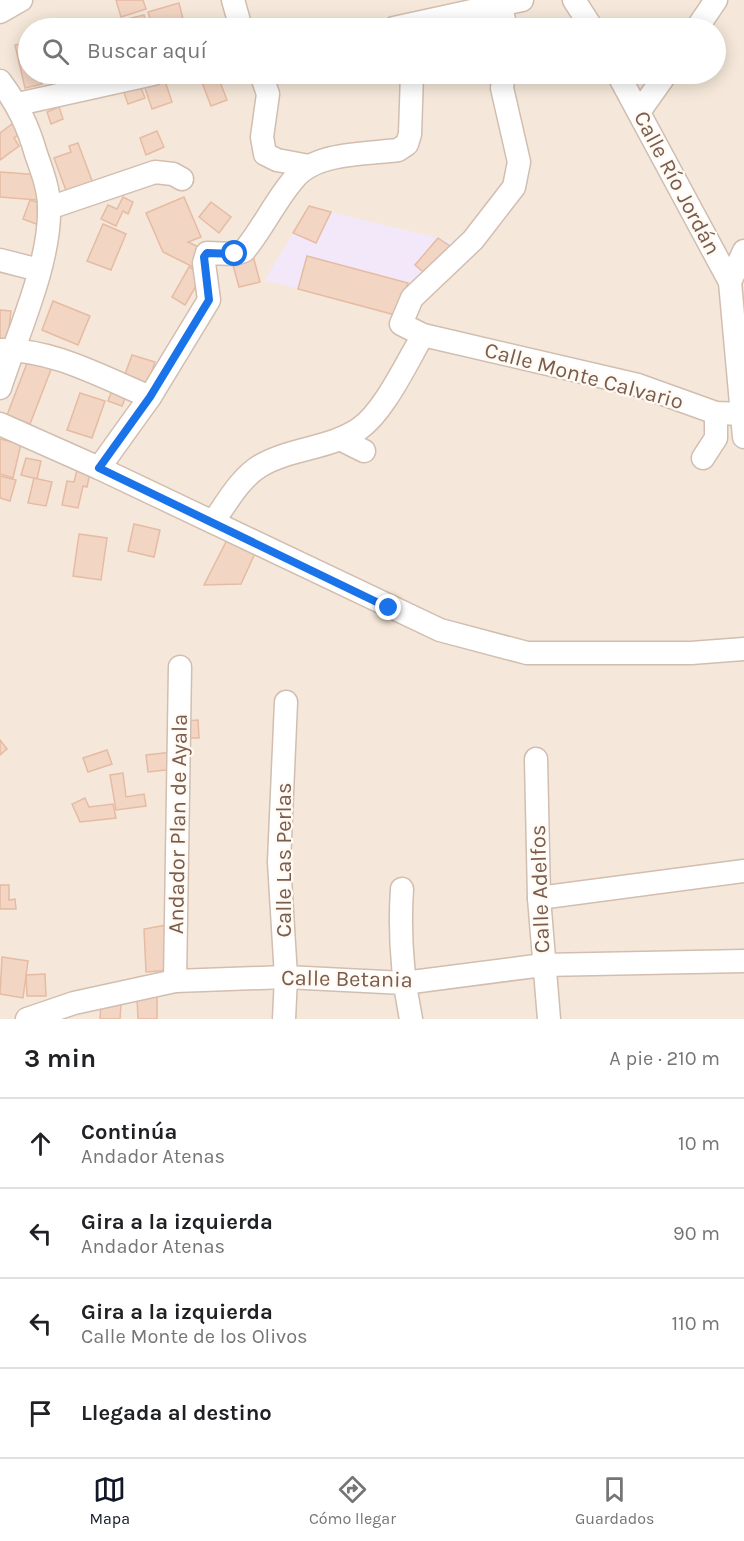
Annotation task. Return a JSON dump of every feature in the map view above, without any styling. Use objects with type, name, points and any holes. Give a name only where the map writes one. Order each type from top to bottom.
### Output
[{"type":"street","points":[[0,12],[21,0]]},
{"type":"street","points":[[233,0],[238,18]]},
{"type":"street","points":[[574,0],[586,18]]},
{"type":"street","points":[[704,18],[716,0]]},
{"type":"street","points":[[423,18],[441,8],[511,2],[508,18]]},
{"type":"street","points":[[0,81],[18,104],[27,124],[46,183],[49,208],[46,243],[39,270],[6,350],[0,388]]},
{"type":"street","points":[[18,104],[108,84]]},
{"type":"street","points":[[264,84],[268,94],[262,137],[265,154],[277,160],[309,166]]},
{"type":"street","points":[[99,468],[150,397],[209,300],[204,257],[207,253],[214,251],[235,254],[244,251],[295,177],[309,166],[329,160],[398,150],[406,144],[410,135],[412,84]]},
{"type":"street","points":[[213,522],[241,484],[258,467],[275,458],[340,439],[360,428],[381,407],[423,335],[401,324],[412,298],[473,240],[514,187],[519,162],[503,84]]},
{"type":"street","name":"Calle Río Jordán","points":[[624,84],[730,282],[744,437]]},
{"type":"street","points":[[639,112],[659,84]]},
{"type":"street","points":[[49,208],[155,172],[173,174],[182,179]]},
{"type":"street","points":[[730,282],[743,259]]},
{"type":"street","points":[[0,260],[39,270]]},
{"type":"street","name":"Calle Monte Calvario","points":[[423,335],[638,385],[716,413],[742,413]]},
{"type":"street","points":[[6,350],[47,357],[150,397]]},
{"type":"street","points":[[703,458],[716,438],[716,413]]},
{"type":"street","points":[[0,424],[99,468],[440,630],[527,653],[691,653],[744,650]]},
{"type":"street","points":[[340,439],[364,451]]},
{"type":"street","name":"Andador Plan de Ayala","points":[[175,981],[180,668]]},
{"type":"street","name":"Calle Las Perlas","points":[[284,1019],[286,977],[279,862],[286,702]]},
{"type":"street","name":"Calle Adelfos","points":[[536,759],[539,898],[549,1019]]},
{"type":"street","points":[[539,898],[744,871]]},
{"type":"street","points":[[402,889],[399,936],[411,1019]]},
{"type":"street","name":"Calle Betania","points":[[27,1019],[74,1003],[175,981],[286,977],[404,983],[543,965],[744,961]]},
{"type":"shaded area","points":[[0,0],[744,0],[744,1019],[0,1019]]},
{"type":"shaded area","points":[[309,206],[458,243],[399,316],[265,280]]},
{"type":"building","points":[[116,0],[143,0],[146,9],[121,17]]},
{"type":"building","points":[[179,3],[183,18],[150,18],[148,12]]},
{"type":"building","points":[[24,84],[42,84],[25,88]]},
{"type":"building","points":[[129,84],[140,84],[145,98],[128,104],[122,87]]},
{"type":"building","points":[[144,84],[166,84],[172,102],[152,109]]},
{"type":"building","points":[[203,84],[221,84],[227,100],[211,106]]},
{"type":"building","points":[[59,107],[63,119],[51,124],[47,112]]},
{"type":"building","points":[[20,118],[27,128],[14,138],[19,146],[0,160],[0,133]]},
{"type":"building","points":[[157,131],[164,147],[146,155],[140,138]]},
{"type":"building","points":[[78,143],[94,186],[68,196],[54,158],[71,152],[69,146]]},
{"type":"building","points":[[0,172],[41,175],[37,200],[0,197]]},
{"type":"building","points":[[123,197],[133,202],[128,214],[123,211],[116,226],[101,219],[108,205],[117,209]]},
{"type":"building","points":[[184,197],[201,237],[188,242],[205,250],[197,269],[163,252],[146,213]]},
{"type":"building","points":[[30,200],[46,205],[39,225],[23,219]]},
{"type":"building","points":[[211,202],[231,217],[219,233],[199,217]]},
{"type":"building","points":[[309,206],[331,212],[316,243],[293,233]]},
{"type":"building","points":[[103,224],[126,234],[111,270],[87,261]]},
{"type":"building","points":[[438,238],[453,248],[429,277],[415,265]]},
{"type":"building","points":[[252,252],[260,282],[239,287],[231,258]]},
{"type":"building","points":[[307,256],[408,283],[399,316],[298,289]]},
{"type":"building","points":[[189,267],[203,274],[185,305],[172,297]]},
{"type":"building","points":[[53,301],[90,316],[78,345],[42,330]]},
{"type":"building","points":[[0,310],[11,311],[7,346],[0,345]]},
{"type":"building","points":[[132,355],[155,362],[147,385],[124,377]]},
{"type":"building","points":[[29,358],[52,367],[30,424],[7,415]]},
{"type":"building","points":[[114,385],[128,391],[122,406],[108,401]]},
{"type":"building","points":[[80,393],[105,401],[92,438],[67,430]]},
{"type":"building","points":[[0,439],[21,444],[13,478],[0,474]]},
{"type":"building","points":[[26,458],[41,461],[37,479],[21,475]]},
{"type":"building","points":[[77,470],[90,473],[87,487],[83,486],[78,508],[62,505],[67,481],[74,482]]},
{"type":"building","points":[[0,476],[16,480],[10,501],[0,498]]},
{"type":"building","points":[[34,478],[52,482],[46,506],[28,503]]},
{"type":"building","points":[[134,524],[160,530],[154,557],[128,551]]},
{"type":"building","points":[[79,534],[107,538],[101,580],[73,576]]},
{"type":"building","points":[[229,536],[257,549],[241,584],[204,585]]},
{"type":"building","points":[[198,720],[199,738],[185,738],[185,721]]},
{"type":"building","points":[[0,740],[7,749],[0,755]]},
{"type":"building","points":[[107,750],[112,764],[88,772],[83,758]]},
{"type":"building","points":[[172,752],[174,769],[148,772],[146,755]]},
{"type":"building","points":[[123,773],[126,797],[144,794],[146,806],[116,810],[110,775]]},
{"type":"building","points":[[85,798],[89,807],[113,804],[116,818],[80,822],[72,804]]},
{"type":"building","points":[[0,885],[9,885],[9,900],[15,899],[16,909],[0,909]]},
{"type":"building","points":[[172,924],[171,970],[146,972],[144,929]]},
{"type":"building","points":[[2,957],[28,961],[23,998],[0,994]]},
{"type":"building","points":[[45,974],[46,996],[27,996],[26,975]]},
{"type":"building","points":[[157,997],[157,1019],[138,1019],[137,998]]},
{"type":"building","points":[[101,1003],[121,1004],[120,1019],[100,1019]]},
{"type":"route","points":[[235,254],[214,251],[207,253],[204,257],[209,300],[150,397],[99,468],[389,608]]}]
